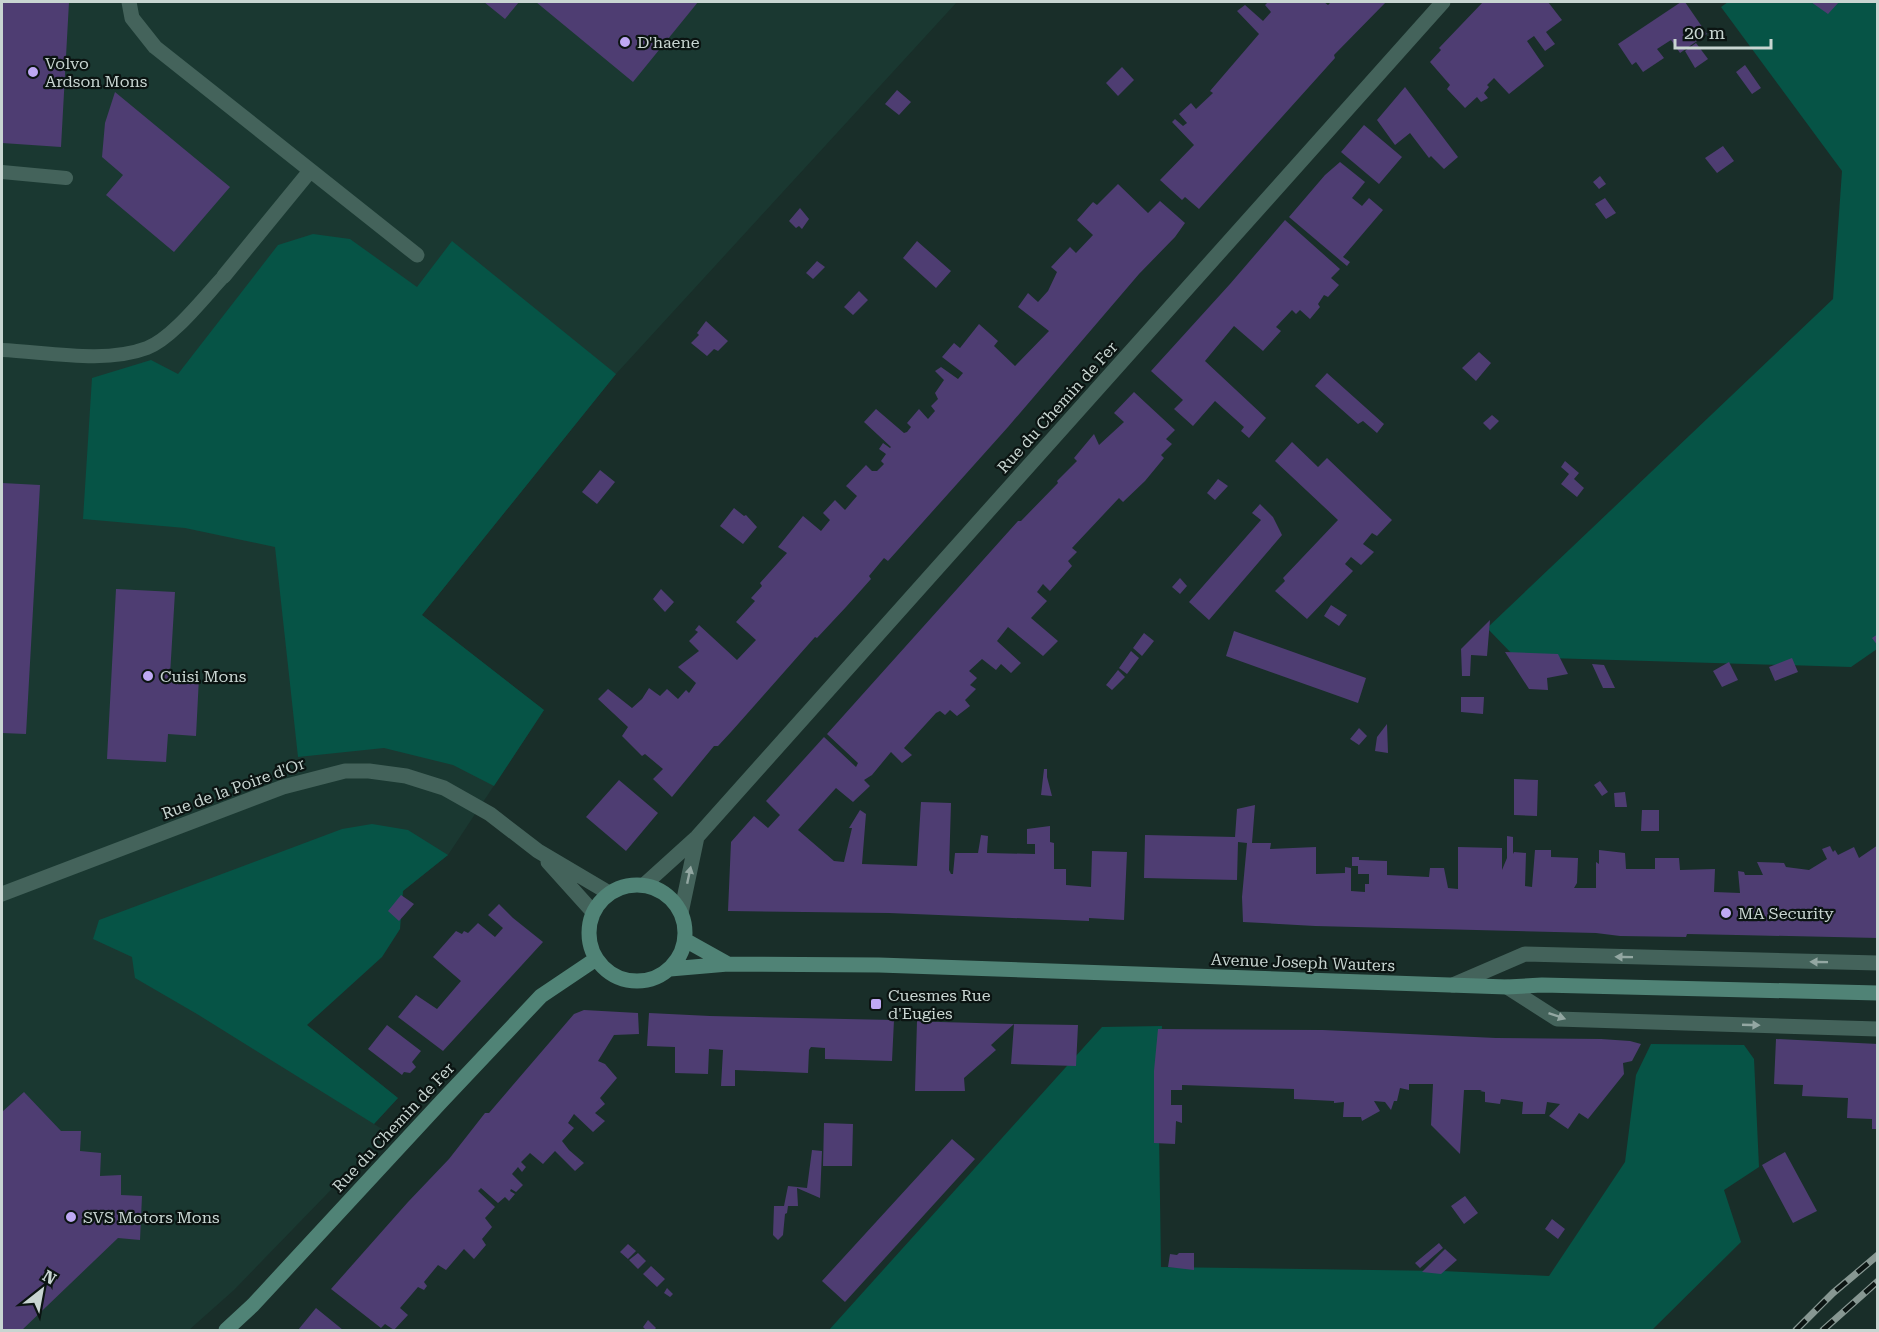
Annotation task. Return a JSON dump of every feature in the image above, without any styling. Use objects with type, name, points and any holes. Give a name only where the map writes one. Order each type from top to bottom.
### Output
[{"type":"main road","points":[[644,885],[672,899],[681,913],[685,940],[678,960],[670,969],[656,978],[645,981],[628,981],[607,971],[596,959],[590,943],[588,928],[593,912],[609,893],[619,888],[644,885]]},
{"type":"main road","name":"Avenue Joseph Wauters","points":[[685,940],[728,964]]},
{"type":"main road","name":"Rue du Chemin de Fer","points":[[226,1330],[253,1305],[541,996],[596,959]]},
{"type":"main road","name":"Avenue Joseph Wauters","points":[[670,969],[728,964],[879,965],[1507,987],[1542,985],[1878,993]]},
{"type":"street","points":[[129,2],[132,18],[155,47],[417,255]]},
{"type":"street","name":"Rue du Chemin de Fer","points":[[644,885],[697,837],[1443,2]]},
{"type":"street","points":[[224,276],[310,171]]},
{"type":"street","name":"Rue de la Poire d'Or","points":[[2,894],[284,787],[345,771],[369,771],[406,776],[444,788],[490,814],[538,851]]},
{"type":"street","name":"Rue du Chemin de Fer","points":[[681,913],[697,837]]},
{"type":"street","points":[[538,851],[609,893]]},
{"type":"street","points":[[538,851],[593,912]]},
{"type":"street","points":[[1453,985],[1525,954],[1878,963]]},
{"type":"street","points":[[1507,987],[1557,1019],[1878,1029]]},
{"type":"lane","points":[[2,172],[66,178]]},
{"type":"lane","points":[[2,350],[106,356],[148,347],[174,330],[224,276]]},
{"type":"shaded area","points":[[2,2],[957,2],[616,374],[422,615],[544,710],[448,855],[403,891],[307,1025],[398,1098],[374,1124],[387,1132],[234,1290],[189,1330],[2,1330]]},
{"type":"green space","points":[[1728,2],[1877,2],[1877,649],[1851,667],[1515,657],[1487,628],[1833,299],[1842,171],[1721,7]]},
{"type":"green space","points":[[313,234],[350,239],[417,287],[452,241],[616,374],[422,615],[544,710],[494,786],[453,765],[384,748],[298,757],[275,547],[185,528],[83,519],[92,378],[151,360],[178,374],[278,245]]},
{"type":"green space","points":[[372,824],[408,830],[448,855],[403,891],[400,929],[382,957],[307,1025],[398,1098],[374,1124],[135,978],[132,957],[93,939],[99,920],[342,829]]},
{"type":"green space","points":[[1162,1026],[1159,1133],[1161,1267],[1443,1271],[1549,1276],[1625,1162],[1636,1075],[1651,1044],[1744,1045],[1754,1059],[1759,1167],[1724,1190],[1741,1242],[1652,1330],[829,1330],[1102,1027]]},
{"type":"building","name":"Volvo Ardson Mons","points":[[2,2],[69,2],[61,147],[2,143]]},
{"type":"building","points":[[484,2],[519,2],[505,19]]},
{"type":"building","name":"D'haene","points":[[536,2],[698,2],[633,82]]},
{"type":"building","points":[[1268,2],[1324,2],[1328,5],[1331,2],[1386,2],[1334,55],[1335,58],[1199,209],[1185,197],[1182,200],[1160,180],[1194,145],[1172,122],[1175,119],[1183,126],[1187,123],[1179,114],[1191,103],[1196,109],[1213,93],[1210,91],[1259,34],[1237,11],[1245,5],[1263,21],[1271,12],[1265,5]]},
{"type":"building","points":[[1483,2],[1548,2],[1562,20],[1546,32],[1555,44],[1545,51],[1534,36],[1527,41],[1544,66],[1509,94],[1494,78],[1487,85],[1489,87],[1484,93],[1488,98],[1481,102],[1477,97],[1465,108],[1447,89],[1450,85],[1430,62],[1441,50],[1439,48]]},
{"type":"building","points":[[1681,2],[1685,2],[1707,34],[1680,53],[1671,40],[1657,49],[1664,58],[1643,72],[1636,62],[1632,65],[1618,44]]},
{"type":"building","points":[[1811,2],[1839,2],[1828,14]]},
{"type":"building","points":[[1696,43],[1708,59],[1695,68],[1685,51]]},
{"type":"building","points":[[1745,65],[1761,88],[1752,94],[1736,72]]},
{"type":"building","points":[[1122,67],[1134,80],[1118,96],[1106,83]]},
{"type":"building","points":[[1405,87],[1458,157],[1444,169],[1431,156],[1429,158],[1410,133],[1395,145],[1377,120]]},
{"type":"building","points":[[897,90],[911,102],[899,115],[885,104]]},
{"type":"building","points":[[115,92],[230,187],[174,252],[106,195],[123,175],[102,157],[105,123]]},
{"type":"building","points":[[1364,125],[1402,157],[1379,184],[1341,152]]},
{"type":"building","points":[[1723,146],[1734,161],[1717,173],[1705,158]]},
{"type":"building","points":[[1340,162],[1365,182],[1352,198],[1362,206],[1369,198],[1383,210],[1343,257],[1350,262],[1347,266],[1289,217],[1325,175]]},
{"type":"building","points":[[1600,176],[1606,184],[1599,189],[1593,182]]},
{"type":"building","points":[[1118,184],[1148,213],[1160,201],[1185,223],[1008,427],[888,561],[884,558],[869,576],[871,579],[817,638],[815,637],[718,746],[714,746],[672,797],[653,779],[663,769],[645,754],[642,756],[622,736],[628,727],[598,699],[608,689],[632,708],[649,688],[660,696],[667,689],[678,699],[686,690],[689,693],[696,683],[678,667],[699,651],[689,641],[698,632],[695,630],[699,625],[737,660],[756,640],[736,622],[755,601],[751,598],[762,586],[760,583],[787,553],[778,547],[803,516],[821,531],[830,520],[823,513],[835,500],[845,510],[857,496],[846,486],[866,465],[872,471],[877,471],[884,464],[881,461],[886,454],[879,449],[883,443],[891,447],[864,422],[876,409],[904,433],[911,427],[907,423],[919,409],[928,419],[935,411],[931,406],[938,399],[935,393],[944,380],[935,371],[941,367],[958,379],[963,373],[942,357],[954,343],[960,348],[979,324],[998,341],[994,346],[1015,366],[1049,331],[1018,307],[1028,293],[1038,302],[1048,291],[1057,272],[1051,267],[1070,247],[1076,253],[1093,235],[1077,220],[1093,202],[1097,205]]},
{"type":"building","points":[[1605,198],[1616,213],[1606,219],[1595,204]]},
{"type":"building","points":[[800,208],[809,219],[802,229],[799,226],[796,228],[789,221]]},
{"type":"building","points":[[1285,220],[1340,269],[1331,278],[1339,285],[1328,297],[1324,295],[1318,304],[1320,307],[1310,319],[1300,310],[1296,314],[1292,310],[1276,327],[1281,331],[1263,351],[1234,326],[1205,361],[1266,418],[1249,438],[1241,431],[1244,427],[1215,401],[1193,426],[1174,409],[1183,400],[1151,371]]},
{"type":"building","points":[[917,241],[951,271],[936,288],[903,258]]},
{"type":"building","points":[[817,261],[825,267],[813,279],[806,273]]},
{"type":"building","points":[[859,291],[868,300],[853,315],[844,307]]},
{"type":"building","points":[[706,321],[728,341],[718,351],[714,349],[707,356],[691,343],[699,335],[697,333]]},
{"type":"building","points":[[1479,352],[1491,363],[1476,381],[1462,368]]},
{"type":"building","points":[[1327,373],[1384,424],[1377,433],[1363,421],[1358,424],[1315,386]]},
{"type":"building","points":[[1134,392],[1175,430],[1166,439],[1172,444],[1161,455],[1164,458],[1145,481],[1123,502],[1119,498],[1072,548],[1077,552],[1068,561],[1072,566],[1050,591],[1043,584],[1037,592],[1047,601],[1031,618],[1058,641],[1043,656],[1008,627],[997,641],[1021,663],[1011,673],[1001,664],[996,670],[982,659],[969,671],[977,678],[970,685],[976,689],[965,700],[970,706],[957,716],[950,710],[945,715],[940,711],[936,713],[904,748],[912,755],[902,763],[891,752],[872,775],[864,780],[870,786],[853,802],[836,788],[798,830],[834,861],[844,862],[852,828],[849,828],[860,810],[866,814],[862,864],[917,866],[921,802],[951,803],[949,870],[953,874],[955,853],[978,853],[981,835],[988,836],[987,853],[1035,854],[1035,844],[1027,844],[1027,829],[1050,826],[1050,842],[1054,843],[1054,869],[1066,869],[1066,885],[1091,887],[1092,851],[1127,852],[1124,920],[728,911],[731,842],[754,816],[768,828],[780,815],[766,801],[824,737],[856,767],[858,763],[827,734],[1018,521],[1021,521],[1058,483],[1057,481],[1077,461],[1074,458],[1094,434],[1099,445],[1124,422],[1114,413]]},
{"type":"building","points":[[1492,415],[1499,421],[1490,430],[1483,423]]},
{"type":"building","points":[[1292,442],[1318,467],[1327,458],[1392,520],[1377,536],[1372,533],[1363,544],[1374,552],[1361,565],[1351,557],[1345,564],[1353,571],[1307,619],[1275,591],[1285,581],[1283,578],[1338,520],[1275,461]]},
{"type":"building","points":[[1565,461],[1579,473],[1574,479],[1584,488],[1577,497],[1561,484],[1569,474],[1561,467]]},
{"type":"building","points":[[600,470],[615,482],[597,504],[582,492]]},
{"type":"building","points":[[1218,479],[1228,486],[1215,500],[1207,493]]},
{"type":"building","points":[[2,483],[40,485],[26,734],[2,733]]},
{"type":"building","points":[[1260,504],[1273,517],[1282,535],[1209,620],[1189,602],[1261,520],[1252,513]]},
{"type":"building","points":[[734,508],[744,516],[746,515],[757,527],[743,544],[720,526]]},
{"type":"building","points":[[1180,578],[1187,586],[1180,594],[1172,587]]},
{"type":"building","name":"Cuisi Mons","points":[[116,589],[175,592],[170,675],[199,677],[196,736],[168,734],[166,762],[107,759]]},
{"type":"building","points":[[661,589],[674,602],[665,612],[653,599]]},
{"type":"building","points":[[1331,605],[1347,615],[1339,626],[1324,616]]},
{"type":"building","points":[[1490,620],[1487,656],[1471,655],[1470,676],[1462,676],[1461,649]]},
{"type":"building","points":[[1234,631],[1366,678],[1358,703],[1226,656]]},
{"type":"building","points":[[1144,633],[1154,641],[1142,656],[1133,648]]},
{"type":"building","points":[[1878,634],[1878,646],[1872,638]]},
{"type":"building","points":[[1131,651],[1139,658],[1127,674],[1119,668]]},
{"type":"building","points":[[1505,652],[1558,654],[1568,674],[1547,678],[1548,690],[1529,689]]},
{"type":"building","points":[[1792,658],[1798,672],[1775,681],[1769,667]]},
{"type":"building","points":[[1729,662],[1738,680],[1722,687],[1713,671]]},
{"type":"building","points":[[1592,664],[1604,665],[1615,688],[1603,688]]},
{"type":"building","points":[[1118,670],[1125,677],[1112,690],[1106,685]]},
{"type":"building","points":[[1461,697],[1484,697],[1483,714],[1461,712]]},
{"type":"building","points":[[1387,724],[1388,753],[1375,751],[1377,737]]},
{"type":"building","points":[[1359,728],[1367,736],[1359,745],[1350,739]]},
{"type":"building","points":[[1044,769],[1047,769],[1052,796],[1041,795]]},
{"type":"building","points":[[1514,779],[1538,780],[1537,816],[1514,815]]},
{"type":"building","points":[[619,780],[658,813],[626,851],[586,817]]},
{"type":"building","points":[[1600,781],[1608,792],[1602,796],[1594,785]]},
{"type":"building","points":[[1625,792],[1627,807],[1615,807],[1614,793]]},
{"type":"building","points":[[1255,805],[1252,843],[1271,843],[1270,849],[1316,847],[1316,874],[1345,873],[1345,867],[1351,868],[1351,891],[1365,892],[1365,884],[1369,884],[1369,874],[1358,874],[1358,866],[1352,866],[1352,857],[1359,857],[1359,860],[1387,861],[1387,875],[1429,877],[1430,868],[1444,868],[1448,888],[1458,889],[1458,847],[1502,848],[1502,870],[1507,858],[1507,836],[1513,837],[1513,854],[1514,852],[1526,853],[1525,886],[1532,887],[1535,850],[1551,850],[1551,857],[1578,858],[1577,883],[1574,888],[1596,888],[1596,862],[1599,864],[1599,850],[1625,853],[1626,869],[1655,869],[1655,858],[1679,858],[1680,870],[1715,869],[1714,892],[1740,893],[1738,871],[1744,872],[1745,875],[1763,875],[1757,862],[1784,863],[1786,867],[1809,870],[1827,859],[1822,849],[1830,846],[1838,855],[1854,847],[1859,858],[1878,845],[1878,938],[1687,934],[1686,937],[1620,936],[1596,933],[1243,922],[1242,897],[1247,843],[1238,842],[1237,880],[1144,878],[1145,835],[1235,837],[1237,809]]},
{"type":"building","points":[[1642,810],[1659,810],[1659,831],[1641,831]]},
{"type":"building","points":[[401,895],[414,904],[399,921],[388,911]]},
{"type":"building","points":[[499,904],[543,942],[443,1051],[398,1017],[416,995],[437,1009],[461,981],[433,957],[456,931],[462,934],[464,931],[468,933],[478,923],[495,937],[503,928],[488,915]]},
{"type":"building","points":[[584,1010],[638,1013],[639,1034],[614,1035],[598,1061],[605,1064],[617,1078],[600,1098],[605,1104],[595,1113],[605,1121],[593,1132],[574,1114],[568,1123],[574,1128],[562,1141],[584,1163],[575,1171],[555,1151],[543,1164],[530,1153],[521,1162],[526,1167],[522,1172],[518,1167],[512,1174],[523,1185],[516,1192],[511,1189],[510,1191],[515,1194],[509,1201],[505,1197],[498,1203],[481,1188],[478,1191],[495,1207],[485,1218],[492,1227],[482,1239],[486,1245],[474,1259],[464,1249],[446,1270],[438,1265],[424,1282],[427,1286],[424,1290],[418,1287],[400,1308],[408,1315],[394,1330],[385,1324],[381,1328],[331,1289],[449,1159],[485,1113],[489,1113],[574,1014]]},
{"type":"building","points":[[649,1013],[894,1020],[892,1061],[825,1059],[825,1048],[811,1047],[808,1073],[735,1070],[735,1086],[721,1086],[723,1050],[709,1049],[708,1074],[675,1073],[675,1047],[647,1046]]},
{"type":"building","points":[[917,1021],[1014,1024],[991,1045],[996,1050],[964,1078],[965,1091],[915,1091]]},
{"type":"building","points":[[1014,1024],[1078,1025],[1076,1066],[1011,1064]]},
{"type":"building","points":[[387,1025],[421,1051],[412,1062],[416,1067],[410,1073],[404,1072],[402,1075],[368,1049]]},
{"type":"building","points":[[1158,1029],[1323,1030],[1496,1038],[1601,1039],[1641,1044],[1632,1061],[1623,1063],[1624,1074],[1588,1119],[1579,1113],[1568,1129],[1549,1116],[1560,1104],[1547,1102],[1545,1114],[1522,1114],[1523,1102],[1501,1099],[1500,1104],[1485,1102],[1485,1092],[1480,1091],[1482,1090],[1464,1090],[1460,1154],[1431,1125],[1433,1084],[1409,1084],[1409,1090],[1400,1088],[1397,1101],[1394,1101],[1391,1110],[1385,1102],[1374,1101],[1380,1111],[1362,1121],[1361,1117],[1343,1117],[1344,1102],[1294,1099],[1294,1089],[1182,1085],[1182,1090],[1171,1090],[1171,1105],[1182,1105],[1182,1123],[1176,1121],[1175,1144],[1154,1143],[1154,1071]]},
{"type":"building","points":[[1776,1039],[1878,1044],[1878,1129],[1872,1129],[1872,1119],[1847,1118],[1848,1098],[1802,1096],[1803,1085],[1774,1084]]},
{"type":"building","name":"SVS Motors Mons","points":[[24,1092],[61,1131],[81,1131],[80,1151],[101,1153],[100,1176],[121,1175],[121,1195],[142,1196],[140,1240],[118,1238],[22,1330],[2,1330],[2,1112]]},
{"type":"building","points":[[824,1123],[853,1124],[852,1166],[823,1166]]},
{"type":"building","points":[[952,1139],[975,1159],[845,1302],[822,1281]]},
{"type":"building","points":[[812,1150],[822,1151],[820,1198],[797,1188],[798,1206],[788,1206],[783,1235],[778,1240],[773,1235],[774,1206],[784,1206],[788,1186],[807,1188]]},
{"type":"building","points":[[1785,1152],[1817,1211],[1793,1223],[1762,1165]]},
{"type":"building","points":[[1465,1196],[1478,1213],[1464,1224],[1451,1206]]},
{"type":"building","points":[[1552,1219],[1565,1229],[1558,1239],[1545,1229]]},
{"type":"building","points":[[1439,1243],[1443,1248],[1420,1268],[1415,1263]]},
{"type":"building","points":[[628,1244],[636,1251],[628,1259],[620,1252]]},
{"type":"building","points":[[1445,1249],[1457,1260],[1441,1274],[1422,1272]]},
{"type":"building","points":[[638,1253],[646,1261],[638,1269],[629,1260]]},
{"type":"building","points":[[1194,1253],[1194,1270],[1168,1267],[1170,1254]]},
{"type":"building","points":[[651,1266],[665,1279],[657,1287],[643,1274]]},
{"type":"building","points":[[667,1288],[673,1294],[670,1297],[664,1293]]},
{"type":"building","points":[[316,1308],[343,1330],[298,1330]]},
{"type":"building","points":[[648,1320],[656,1328],[654,1330],[646,1330],[643,1327]]},
{"type":"railway","points":[[1796,1330],[1833,1293],[1878,1255]]},
{"type":"railway","points":[[1823,1330],[1878,1281]]},
{"type":"place","name":"D'haene","points":[[625,42]]},
{"type":"place","name":"Volvo Ardson Mons","points":[[33,72]]},
{"type":"place","name":"Cuisi Mons","points":[[148,676]]},
{"type":"place","name":"MA Security","points":[[1726,913]]},
{"type":"place","name":"Cuesmes Rue d'Eugies","points":[[876,1004]]},
{"type":"place","name":"SVS Motors Mons","points":[[71,1217]]}]
